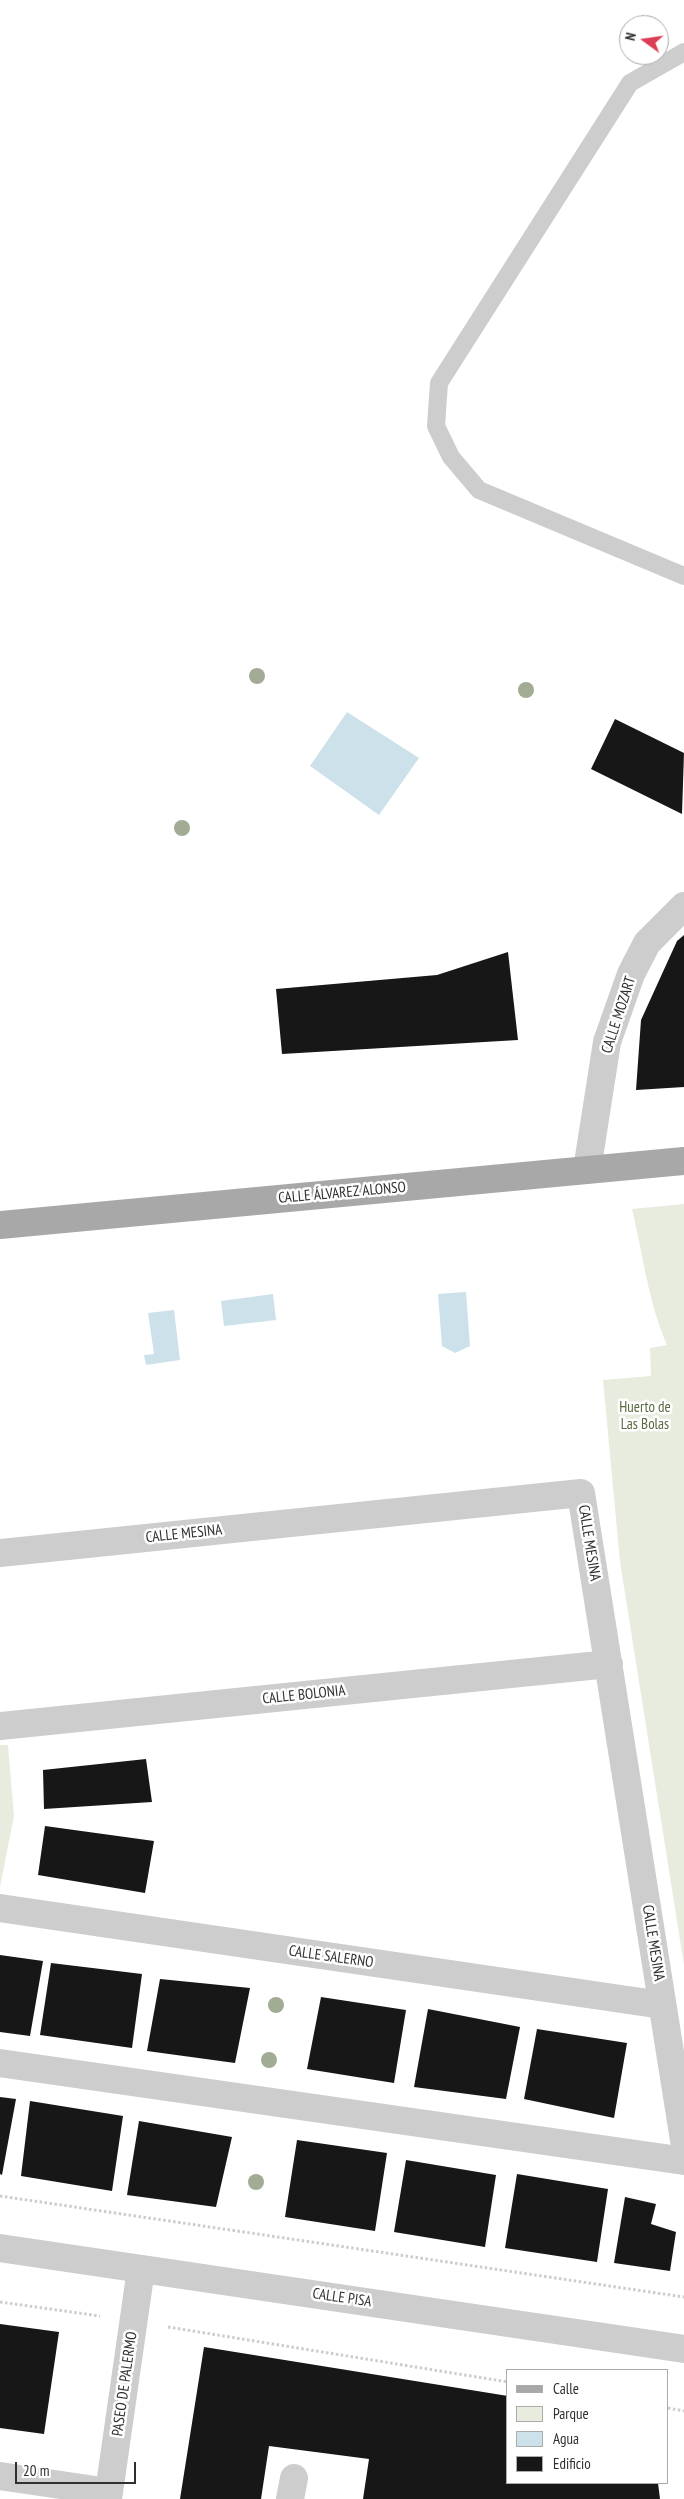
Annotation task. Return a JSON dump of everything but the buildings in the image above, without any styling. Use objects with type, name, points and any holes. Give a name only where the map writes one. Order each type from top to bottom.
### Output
[{"type":"main road","name":"CALLE ÁLVAREZ ALONSO","points":[[0,1225],[684,1161]]},
{"type":"street","name":"CALLE MOZART","points":[[587,1170],[608,1042],[631,974],[648,943],[684,906]]},
{"type":"street","name":"CALLE MESINA","points":[[0,1552],[581,1493],[684,2140]]},
{"type":"street","name":"CALLE BOLONIA","points":[[0,1726],[608,1664]]},
{"type":"street","name":"CALLE SALERNO","points":[[0,1908],[662,2005]]},
{"type":"street","points":[[0,2063],[684,2161]]},
{"type":"street","name":"CALLE PISA","points":[[0,2248],[684,2348]]},
{"type":"street","name":"PASEO DE PALERMO","points":[[109,2495],[141,2269]]},
{"type":"street","points":[[0,2476],[109,2495]]},
{"type":"lane","points":[[684,52],[630,83],[439,383],[436,426],[451,457],[479,490],[684,576]]},
{"type":"path","points":[[0,2196],[684,2297]]},
{"type":"path","points":[[0,2302],[134,2321],[507,2382]]},
{"type":"path","points":[[669,2408],[684,2410]]},
{"type":"green space","name":"Huerto de Las Bolas","points":[[684,1204],[684,1965],[620,1562],[603,1380],[651,1376],[650,1348],[667,1345],[650,1295],[632,1209]]},
{"type":"green space","points":[[0,1745],[8,1745],[14,1816],[0,1887]]},
{"type":"water","points":[[347,712],[419,758],[379,815],[310,766]]},
{"type":"water","points":[[466,1292],[470,1346],[455,1353],[442,1346],[438,1294]]},
{"type":"water","points":[[273,1294],[276,1320],[224,1326],[221,1301]]},
{"type":"water","points":[[174,1310],[180,1360],[146,1365],[144,1355],[154,1354],[148,1313]]}]
